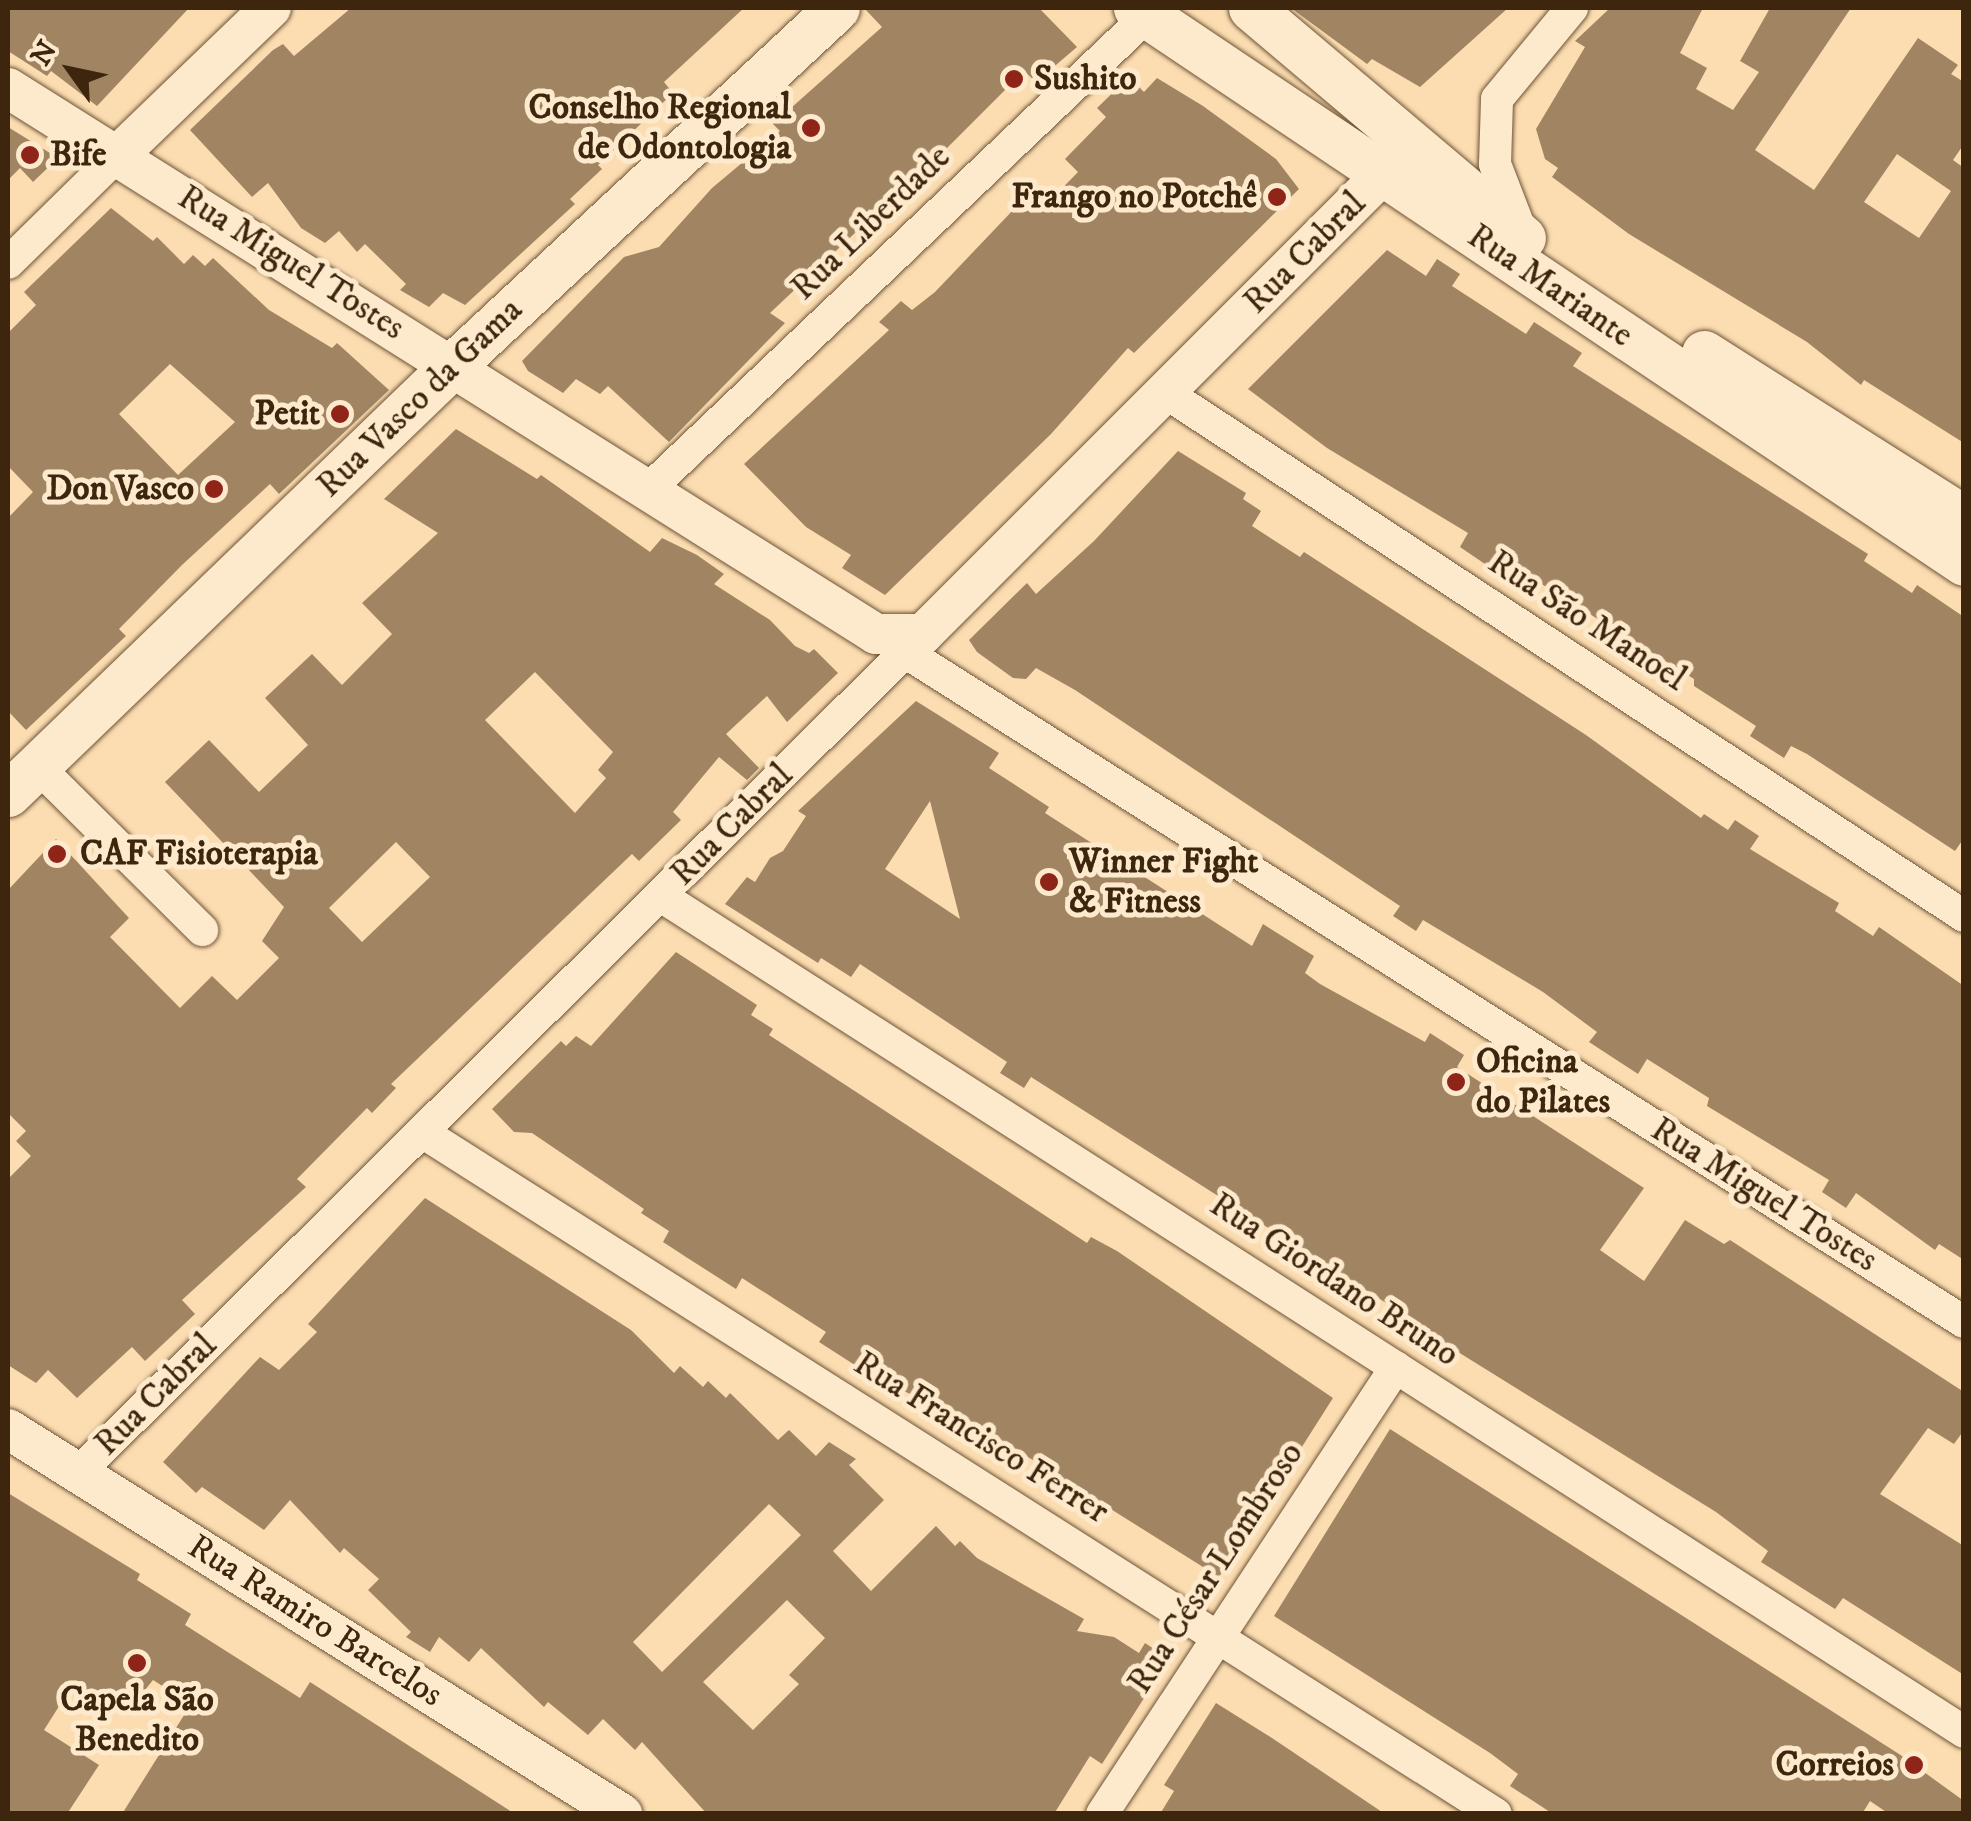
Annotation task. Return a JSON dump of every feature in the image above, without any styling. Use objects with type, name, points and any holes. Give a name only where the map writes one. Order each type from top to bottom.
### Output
[{"type":"main road","name":"Rua Vasco da Gama","points":[[22,780],[453,364],[837,8]]},
{"type":"main road","name":"Rua Mariante","points":[[1250,8],[1524,238],[1964,518]]},
{"type":"main road","name":"Rua Mariante","points":[[1142,12],[1964,563]]},
{"type":"street","points":[[8,263],[271,8]]},
{"type":"street","points":[[1524,238],[1496,164],[1497,98],[1572,8]]},
{"type":"street","name":"Rua Liberdade","points":[[650,488],[1142,12]]},
{"type":"street","name":"Rua Miguel Tostes","points":[[8,88],[650,488],[1964,1322]]},
{"type":"street","name":"Rua Cabral","points":[[78,1473],[662,896],[898,647],[1166,392],[1382,174]]},
{"type":"street","name":"Rua São Manoel","points":[[1166,392],[1964,916]]},
{"type":"street","points":[[22,780],[202,930]]},
{"type":"street","name":"Rua Giordano Bruno","points":[[662,896],[1964,1732]]},
{"type":"street","name":"Rua Francisco Ferrer","points":[[422,1132],[1496,1814]]},
{"type":"street","name":"Rua César Lombroso","points":[[1102,1814],[1396,1367]]},
{"type":"street","name":"Rua Ramiro Barcelos","points":[[8,1429],[622,1814]]},
{"type":"building","points":[[8,8],[189,8],[97,106],[51,71],[47,76],[8,51]]},
{"type":"building","points":[[351,8],[744,8],[664,82],[673,93],[598,165],[602,169],[570,199],[575,204],[465,305],[443,293],[429,307],[400,290],[406,284],[365,244],[357,252],[339,231],[325,243],[301,228],[268,183],[252,197],[190,130],[273,50],[283,44],[294,56]]},
{"type":"building","points":[[864,8],[1039,8],[1077,47],[1036,82],[1024,71],[945,150],[953,158],[932,178],[920,165],[888,195],[891,199],[770,313],[785,323],[669,442],[608,386],[600,394],[576,379],[563,393],[528,371],[522,361],[624,257],[659,247],[712,188],[780,131],[773,124],[882,27]]},
{"type":"building","points":[[1291,8],[1508,8],[1420,87],[1372,59],[1367,64]]},
{"type":"building","points":[[1610,8],[1703,8],[1680,53],[1707,68],[1696,89],[1733,110],[1759,72],[1740,61],[1770,8],[1851,8],[1755,150],[1814,190],[1918,38],[1958,65],[1951,74],[1964,82],[1964,144],[1953,160],[1964,168],[1964,443],[1864,380],[1861,385],[1807,342],[1629,234],[1552,177],[1558,168],[1545,159],[1536,129],[1585,47],[1575,41]],"holes":[[[1897,154],[1951,191],[1919,238],[1864,202]]]},
{"type":"building","points":[[1129,77],[1144,92],[1157,78],[1203,106],[1276,159],[1299,189],[1134,353],[1128,348],[1051,434],[885,595],[842,568],[851,555],[806,527],[744,464],[889,330],[879,322],[901,301],[912,310],[935,292],[1015,208],[1031,199],[1041,210],[1078,172],[1065,159],[1106,117],[1097,108]]},
{"type":"building","name":"Bife","points":[[8,127],[58,158],[33,182],[20,168],[8,180]]},
{"type":"building","points":[[111,208],[153,241],[157,237],[184,264],[193,255],[205,266],[213,258],[269,310],[332,348],[337,343],[389,390],[279,494],[270,484],[182,565],[119,629],[126,636],[26,730],[8,711],[8,518],[33,492],[8,466],[8,333],[36,305],[24,292]],"holes":[[[170,364],[235,422],[178,475],[119,414]]]},
{"type":"building","points":[[1387,250],[1426,276],[1437,259],[1460,274],[1452,286],[1526,334],[1534,322],[1582,353],[1573,366],[1868,554],[1864,561],[1912,593],[1917,585],[1964,617],[1964,838],[1955,851],[1807,754],[1791,746],[1784,758],[1750,736],[1756,726],[1694,686],[1694,679],[1532,578],[1524,589],[1504,577],[1460,547],[1468,533],[1327,448],[1248,389]]},
{"type":"building","points":[[456,429],[537,479],[541,475],[650,552],[662,538],[697,555],[724,574],[714,584],[770,620],[795,646],[809,653],[814,649],[838,673],[787,722],[767,696],[726,734],[759,768],[747,780],[719,757],[673,812],[681,820],[639,861],[632,854],[391,1084],[396,1088],[372,1113],[367,1108],[297,1179],[306,1187],[182,1300],[195,1314],[145,1361],[132,1347],[77,1398],[48,1370],[36,1383],[8,1365],[8,1179],[31,1156],[16,1141],[26,1131],[8,1113],[8,890],[56,839],[129,918],[110,937],[180,1008],[212,976],[237,1000],[279,958],[262,941],[284,907],[165,782],[209,740],[259,792],[308,745],[265,698],[312,654],[342,685],[392,634],[362,603],[438,533],[384,499]],"holes":[[[535,672],[613,752],[598,770],[606,778],[575,813],[485,720]],[[396,842],[430,877],[362,942],[329,908]]]},
{"type":"building","points":[[1178,451],[1246,493],[1243,499],[1261,511],[1252,526],[1300,557],[1304,552],[1586,735],[1701,818],[1704,814],[1728,830],[1735,820],[1759,836],[1750,849],[1839,903],[1835,911],[1873,936],[1879,927],[1964,986],[1964,1260],[1939,1244],[1935,1250],[1856,1193],[1846,1208],[1822,1192],[1829,1180],[1707,1106],[1709,1098],[1647,1059],[1638,1074],[1589,1042],[1597,1032],[1543,992],[1423,920],[1416,931],[1393,916],[1400,906],[1075,690],[1036,668],[1026,679],[1013,678],[977,652],[969,640],[1027,583],[1036,594],[1094,541]]},
{"type":"building","points":[[916,701],[999,753],[989,768],[1049,807],[1045,813],[1252,946],[1263,924],[1314,956],[1305,973],[1320,984],[1425,1042],[1430,1033],[1464,1055],[1457,1067],[1644,1188],[1600,1250],[1644,1281],[1685,1220],[1724,1244],[1730,1240],[1964,1392],[1964,1430],[1954,1444],[1928,1428],[1880,1494],[1964,1546],[1964,1675],[1843,1598],[1835,1609],[1761,1562],[1768,1551],[1716,1512],[1450,1347],[1444,1357],[1419,1341],[1427,1329],[1031,1077],[1024,1088],[1000,1073],[1007,1062],[860,964],[851,977],[821,958],[818,963],[725,904],[747,877],[755,882],[770,858],[783,851],[806,816],[798,811]],"holes":[[[930,801],[960,919],[885,869]]]},
{"type":"building","points":[[676,952],[757,1005],[751,1015],[773,1029],[769,1035],[1087,1243],[1091,1237],[1117,1251],[1333,1398],[1219,1577],[972,1422],[875,1378],[819,1342],[826,1332],[742,1278],[736,1289],[686,1257],[663,1242],[669,1231],[641,1213],[644,1209],[532,1133],[514,1132],[492,1109],[561,1041],[566,1046],[576,1036],[591,1046]]},
{"type":"building","points":[[425,1198],[631,1330],[674,1373],[680,1366],[703,1387],[708,1381],[726,1398],[730,1393],[778,1440],[789,1430],[816,1456],[829,1442],[856,1459],[849,1465],[884,1500],[833,1551],[871,1591],[936,1526],[955,1546],[960,1541],[977,1558],[1084,1619],[1077,1631],[1114,1637],[1139,1653],[1145,1643],[1169,1659],[1102,1764],[1090,1756],[1054,1814],[707,1814],[642,1742],[635,1750],[603,1719],[588,1735],[548,1702],[544,1707],[481,1648],[469,1662],[439,1637],[430,1652],[406,1637],[411,1632],[368,1590],[379,1579],[344,1548],[340,1553],[290,1500],[264,1530],[202,1487],[196,1493],[163,1462],[260,1357],[279,1370],[317,1332],[308,1324]],"holes":[[[769,1504],[801,1535],[662,1672],[633,1642]],[[787,1600],[825,1638],[789,1675],[799,1684],[753,1730],[703,1682]]]},
{"type":"building","points":[[1390,1429],[1899,1754],[1964,1801],[1964,1814],[1889,1814],[1870,1801],[1862,1814],[1553,1814],[1510,1786],[1518,1774],[1490,1753],[1274,1616]]},
{"type":"building","points":[[8,1493],[140,1574],[137,1580],[191,1614],[185,1625],[300,1698],[310,1682],[515,1814],[122,1814],[191,1704],[153,1680],[128,1711],[68,1692],[44,1730],[99,1765],[67,1814],[8,1814]]},
{"type":"building","points":[[1216,1703],[1385,1814],[1160,1814],[1174,1791],[1164,1785]]},
{"type":"place","name":"Sushito","points":[[1014,79]]},
{"type":"place","name":"Conselho Regional de Odontologia","points":[[811,128]]},
{"type":"place","name":"Bife","points":[[30,155]]},
{"type":"place","name":"Frango no Potchê","points":[[1277,197]]},
{"type":"place","name":"Petit","points":[[340,414]]},
{"type":"place","name":"Don Vasco","points":[[214,489]]},
{"type":"place","name":"CAF Fisioterapia","points":[[57,854]]},
{"type":"place","name":"Winner Fight & Fitness","points":[[1049,882]]},
{"type":"place","name":"Oficina do Pilates","points":[[1456,1082]]},
{"type":"place","name":"Capela São Benedito","points":[[137,1663]]},
{"type":"place","name":"Correios","points":[[1914,1765]]}]
